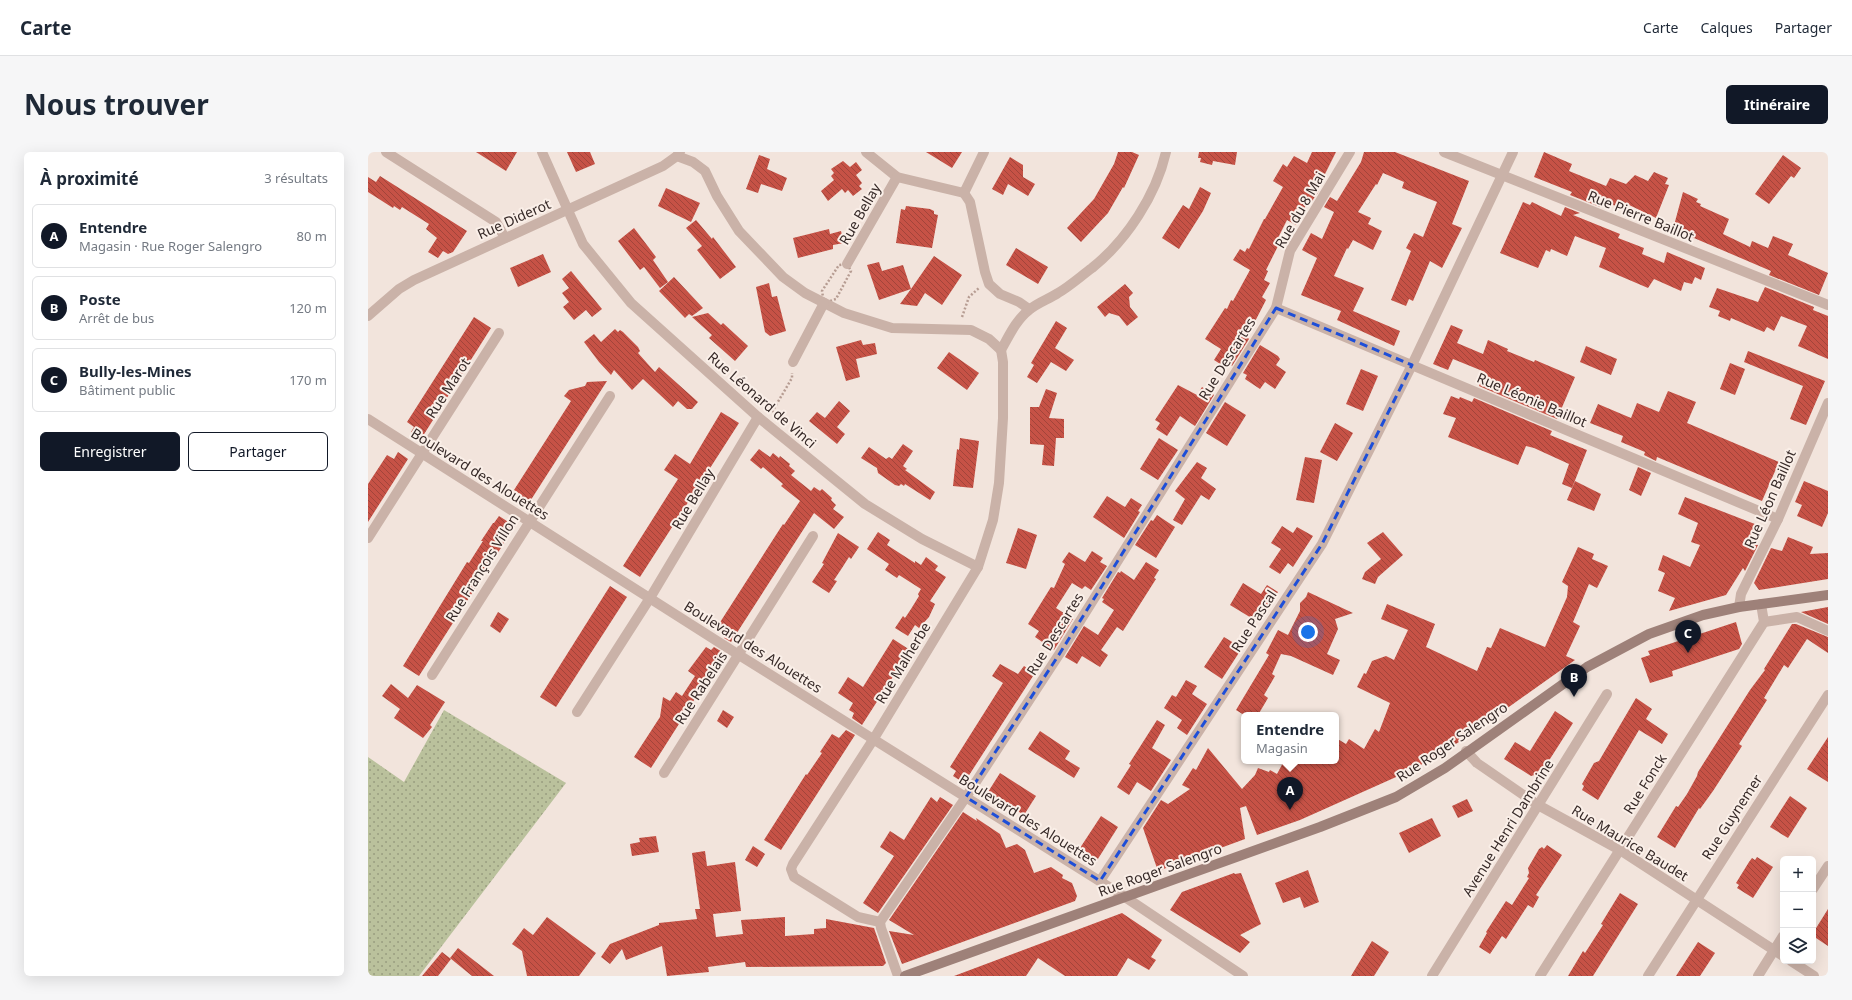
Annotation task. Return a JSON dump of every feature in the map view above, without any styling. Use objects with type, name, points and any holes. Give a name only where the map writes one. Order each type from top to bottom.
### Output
[{"type":"street","points":[[386,152],[496,222],[505,238]]},
{"type":"street","name":"Rue Léonard de Vinci","points":[[542,152],[567,210],[584,244],[631,303],[758,417],[865,504],[922,539],[978,567]]},
{"type":"street","points":[[866,152],[898,178],[964,193],[970,202],[988,281],[1000,294],[1019,302],[1029,309]]},
{"type":"street","points":[[964,193],[984,152]]},
{"type":"street","points":[[679,154],[705,171],[717,196],[739,231],[763,258],[783,277],[805,293],[844,313],[892,328],[971,330],[989,339],[1001,350],[1017,323],[1029,309],[1058,293],[1094,266],[1127,232],[1141,211],[1166,152]]},
{"type":"street","name":"Rue du 8 Mai","points":[[1276,308],[1290,251],[1350,152]]},
{"type":"street","name":"Rue Pierre Baillot","points":[[1444,152],[1828,305]]},
{"type":"street","name":"Rue Pascal","points":[[1100,881],[1322,544],[1412,365],[1513,152]]},
{"type":"street","name":"Rue Diderot","points":[[368,316],[398,289],[414,280],[663,166],[679,154]]},
{"type":"street","name":"Rue Bellay","points":[[847,264],[898,178]]},
{"type":"street","points":[[793,362],[824,303]]},
{"type":"street","name":"Rue Léonie Baillot","points":[[1276,308],[1778,519]]},
{"type":"street","name":"Rue Descartes","points":[[880,922],[966,797],[1060,653],[1276,308]]},
{"type":"street","name":"Rue Marot","points":[[368,538],[500,333]]},
{"type":"street","name":"Rue Malherbe","points":[[880,922],[858,917],[794,877],[791,869],[873,740],[978,567],[993,520],[999,483],[1003,418],[1003,362],[1001,350]]},
{"type":"street","name":"Rue François Villon","points":[[432,675],[528,521],[610,396]]},
{"type":"street","name":"Rue Léon Baillot","points":[[1739,607],[1741,594],[1778,519],[1828,403]]},
{"type":"street","name":"Rue Bellay","points":[[577,712],[650,598],[758,417]]},
{"type":"street","name":"Boulevard des Alouettes","points":[[368,419],[739,656],[1100,881],[1242,976]]},
{"type":"street","name":"Rue Rabelais","points":[[664,773],[739,656],[813,536]]},
{"type":"street","name":"Rue Roger Salengro","points":[[905,976],[1320,827],[1396,796],[1445,768],[1466,751],[1587,667],[1634,641],[1703,615],[1739,607],[1828,595]]},
{"type":"street","points":[[1761,604],[1764,622],[1797,617],[1828,631]]},
{"type":"street","name":"Rue Fonck","points":[[1540,976],[1764,622]]},
{"type":"street","name":"Avenue Henri Dambrine","points":[[1432,976],[1607,694]]},
{"type":"street","name":"Rue Guynemer","points":[[1648,976],[1828,695]]},
{"type":"street","name":"Rue Maurice Baudet","points":[[1466,751],[1477,763],[1538,805],[1620,850],[1780,954]]},
{"type":"street","points":[[1816,884],[1828,866]]},
{"type":"street","points":[[880,922],[898,976]]},
{"type":"street","points":[[1758,976],[1780,941]]},
{"type":"street","points":[[1796,964],[1814,976]]},
{"type":"path","name":"Rue Bellay","points":[[847,264],[851,271],[836,299],[824,303],[822,291],[839,265],[847,264]]},
{"type":"path","points":[[959,330],[964,308],[969,297],[988,281]]},
{"type":"path","points":[[758,417],[771,414],[792,378],[793,362]]},
{"type":"highlighted area","points":[[1276,308],[1412,365],[1322,544],[1100,881],[966,797],[1060,653]]},
{"type":"green space","points":[[444,710],[566,783],[419,976],[368,976],[368,757],[404,782]]},
{"type":"building","points":[[476,152],[517,152],[506,171]]},
{"type":"building","points":[[567,152],[590,152],[595,164],[576,172]]},
{"type":"building","points":[[926,152],[962,152],[952,168]]},
{"type":"building","points":[[1118,152],[1132,152],[1139,155],[1124,188],[1123,187],[1108,213],[1081,242],[1067,228],[1094,199],[1114,164]]},
{"type":"building","points":[[1199,152],[1237,152],[1235,165],[1213,161],[1212,165],[1200,162],[1201,158],[1198,158]]},
{"type":"building","points":[[1312,152],[1336,152],[1317,190],[1319,191],[1312,201],[1308,201],[1296,225],[1287,220],[1276,242],[1279,244],[1266,270],[1268,271],[1264,280],[1270,283],[1262,297],[1266,300],[1247,337],[1249,339],[1232,366],[1227,363],[1225,367],[1214,360],[1221,349],[1205,339],[1225,308],[1227,309],[1231,300],[1233,301],[1250,270],[1233,260],[1240,249],[1245,252],[1247,248],[1249,249],[1264,219],[1283,187],[1273,181],[1283,164],[1287,167],[1294,156],[1307,163]]},
{"type":"building","points":[[1364,152],[1395,152],[1469,181],[1452,224],[1462,228],[1442,268],[1430,261],[1413,301],[1409,299],[1406,306],[1391,300],[1411,251],[1406,248],[1414,233],[1423,237],[1437,202],[1402,188],[1404,182],[1383,173],[1377,185],[1376,184],[1358,212],[1371,218],[1368,224],[1382,231],[1373,250],[1353,240],[1348,249],[1347,248],[1334,276],[1364,288],[1353,311],[1400,331],[1394,346],[1337,320],[1341,311],[1301,295],[1317,258],[1302,250],[1311,233],[1322,239],[1334,212],[1324,207],[1330,197],[1337,201],[1361,162]]},
{"type":"building","points":[[1544,152],[1572,164],[1569,171],[1606,186],[1610,178],[1626,184],[1635,175],[1648,181],[1654,172],[1668,178],[1665,184],[1669,185],[1656,218],[1621,201],[1619,207],[1610,204],[1600,207],[1570,195],[1572,192],[1534,177]]},
{"type":"building","points":[[759,155],[770,159],[767,169],[787,178],[782,191],[761,184],[758,193],[746,189]]},
{"type":"building","points":[[1783,155],[1801,168],[1794,178],[1791,176],[1769,204],[1755,194]]},
{"type":"building","points":[[1010,157],[1023,165],[1023,177],[1035,184],[1028,196],[1008,184],[1003,195],[992,189]]},
{"type":"building","points":[[843,161],[850,167],[856,162],[862,170],[856,175],[862,183],[859,186],[862,189],[853,196],[848,190],[845,193],[842,189],[828,201],[821,191],[834,180],[831,176],[834,173],[831,169]]},
{"type":"building","points":[[380,176],[467,231],[453,252],[448,254],[443,251],[438,258],[428,252],[437,238],[426,229],[429,224],[402,207],[400,210],[394,206],[393,208],[368,192],[368,177],[376,182]]},
{"type":"building","points":[[1200,187],[1211,193],[1203,211],[1179,249],[1162,238],[1183,205],[1189,209]]},
{"type":"building","points":[[666,188],[700,203],[691,222],[658,206]]},
{"type":"building","points":[[1683,192],[1698,199],[1696,202],[1701,204],[1700,206],[1729,219],[1723,234],[1750,247],[1752,241],[1768,248],[1773,236],[1793,244],[1788,255],[1828,273],[1819,295],[1769,275],[1771,271],[1673,229]]},
{"type":"building","points":[[1523,202],[1530,205],[1532,202],[1561,216],[1565,207],[1580,213],[1573,215],[1620,234],[1618,238],[1644,248],[1642,254],[1664,263],[1667,252],[1705,268],[1701,280],[1695,277],[1692,284],[1684,282],[1681,291],[1654,279],[1648,288],[1599,267],[1606,248],[1575,236],[1567,256],[1551,249],[1550,252],[1546,250],[1538,268],[1500,253]]},
{"type":"building","points":[[906,206],[930,209],[934,211],[934,214],[938,215],[932,248],[896,243],[901,209],[905,210]]},
{"type":"building","points":[[696,220],[712,239],[713,237],[736,267],[720,279],[697,250],[702,246],[686,228]]},
{"type":"building","points":[[634,228],[656,257],[653,260],[668,282],[660,288],[644,267],[640,270],[618,241]]},
{"type":"building","points":[[829,229],[830,234],[841,231],[844,243],[833,245],[833,249],[798,258],[793,238]]},
{"type":"building","points":[[1016,248],[1048,267],[1038,284],[1006,265]]},
{"type":"building","points":[[543,254],[551,272],[518,287],[510,268]]},
{"type":"building","points":[[934,256],[962,275],[942,305],[925,293],[917,306],[900,304]]},
{"type":"building","points":[[879,262],[882,271],[903,265],[911,289],[879,300],[867,265]]},
{"type":"building","points":[[571,271],[602,309],[592,317],[586,310],[574,320],[563,307],[569,302],[562,293],[569,288],[562,279]]},
{"type":"building","points":[[674,277],[703,308],[692,316],[689,314],[685,318],[659,291]]},
{"type":"building","points":[[769,283],[772,297],[777,296],[786,331],[770,336],[765,332],[756,287]]},
{"type":"building","points":[[1125,284],[1133,293],[1129,297],[1130,307],[1138,317],[1127,326],[1119,316],[1109,313],[1105,317],[1097,307]]},
{"type":"building","points":[[1765,287],[1814,307],[1813,310],[1828,316],[1828,359],[1798,346],[1807,326],[1781,316],[1774,331],[1767,327],[1764,332],[1731,318],[1730,321],[1718,316],[1720,311],[1709,307],[1717,288],[1758,302]]},
{"type":"building","points":[[708,313],[721,325],[723,323],[748,346],[735,361],[709,338],[712,335],[692,317]]},
{"type":"building","points":[[474,317],[491,328],[421,439],[411,432],[414,427],[407,422]]},
{"type":"building","points":[[1056,321],[1067,328],[1055,348],[1074,360],[1066,371],[1051,362],[1037,383],[1027,377],[1034,365],[1031,363]]},
{"type":"building","points":[[1451,325],[1463,330],[1457,343],[1483,354],[1488,340],[1508,349],[1507,351],[1534,362],[1535,360],[1575,377],[1557,419],[1479,386],[1485,372],[1453,359],[1448,370],[1433,364]]},
{"type":"building","points":[[615,329],[618,332],[620,330],[623,332],[638,347],[640,351],[638,353],[655,372],[659,367],[698,402],[692,409],[687,409],[678,401],[673,407],[643,379],[632,390],[614,370],[611,375],[584,342],[594,334],[601,342]]},
{"type":"building","points":[[861,340],[863,345],[875,343],[877,354],[856,359],[860,377],[846,381],[836,347]]},
{"type":"building","points":[[1260,345],[1278,356],[1280,359],[1276,365],[1286,372],[1275,389],[1265,382],[1260,389],[1245,379],[1247,375],[1243,373]]},
{"type":"building","points":[[1586,346],[1617,359],[1611,375],[1580,362]]},
{"type":"building","points":[[1748,351],[1825,381],[1806,425],[1790,419],[1803,386],[1744,362]]},
{"type":"building","points":[[949,352],[979,373],[967,390],[937,368]]},
{"type":"building","points":[[1730,363],[1745,369],[1735,395],[1720,389]]},
{"type":"building","points":[[1361,369],[1378,376],[1363,411],[1346,404]]},
{"type":"building","points":[[607,381],[527,506],[517,499],[520,494],[514,490],[571,401],[564,396],[569,390],[585,386],[587,382]]},
{"type":"building","points":[[1178,385],[1197,395],[1202,387],[1214,395],[1195,426],[1180,416],[1167,436],[1156,429],[1160,423],[1155,420]]},
{"type":"building","points":[[1046,389],[1057,393],[1049,418],[1064,419],[1064,438],[1056,438],[1054,466],[1042,465],[1044,445],[1030,444],[1030,407],[1039,407]]},
{"type":"building","points":[[1668,391],[1696,402],[1687,423],[1779,462],[1762,501],[1657,457],[1656,461],[1644,455],[1645,452],[1621,442],[1623,436],[1590,423],[1598,404],[1631,418],[1637,403],[1659,412]]},
{"type":"building","points":[[1451,396],[1459,399],[1460,397],[1472,402],[1474,398],[1552,431],[1550,435],[1587,450],[1572,488],[1562,484],[1569,464],[1534,448],[1526,446],[1518,465],[1448,437],[1456,418],[1443,414]]},
{"type":"building","points":[[839,401],[850,411],[837,427],[845,434],[837,444],[809,421],[817,412],[825,418]]},
{"type":"building","points":[[1225,402],[1246,415],[1227,446],[1206,433]]},
{"type":"building","points":[[721,412],[739,423],[640,577],[623,566],[678,479],[664,470],[675,454],[690,464]]},
{"type":"building","points":[[1335,423],[1353,433],[1337,461],[1320,452]]},
{"type":"building","points":[[960,438],[979,441],[973,488],[953,486],[957,449],[959,450]]},
{"type":"building","points":[[1159,438],[1178,450],[1158,480],[1140,469]]},
{"type":"building","points":[[903,444],[913,451],[903,466],[907,469],[905,470],[935,492],[930,500],[905,484],[904,486],[901,484],[899,486],[895,485],[878,473],[877,468],[861,458],[869,447],[886,459],[889,457],[892,459]]},
{"type":"building","points":[[759,449],[770,457],[773,453],[779,458],[780,456],[790,464],[789,466],[795,471],[791,475],[811,491],[814,487],[820,491],[822,489],[832,498],[831,500],[836,505],[833,509],[844,517],[834,529],[814,513],[731,642],[724,638],[728,634],[717,627],[783,524],[784,525],[800,501],[781,486],[783,484],[763,467],[761,469],[750,460]]},
{"type":"building","points":[[398,452],[408,459],[368,522],[368,484],[387,455],[394,459]]},
{"type":"building","points":[[1305,457],[1322,460],[1314,503],[1296,500]]},
{"type":"building","points":[[1197,462],[1207,468],[1201,478],[1216,489],[1209,500],[1201,495],[1182,525],[1173,520],[1185,499],[1175,491]]},
{"type":"building","points":[[1638,467],[1651,473],[1641,496],[1629,490]]},
{"type":"building","points":[[1575,481],[1601,494],[1594,511],[1567,500]]},
{"type":"building","points":[[1804,481],[1828,491],[1828,513],[1822,527],[1797,516],[1802,505],[1795,502]]},
{"type":"building","points":[[1107,496],[1125,507],[1131,498],[1142,505],[1138,511],[1140,512],[1124,538],[1093,517]]},
{"type":"building","points":[[1685,497],[1760,526],[1762,531],[1755,544],[1758,545],[1745,571],[1743,568],[1726,595],[1669,611],[1675,598],[1658,591],[1665,573],[1658,570],[1663,555],[1690,567],[1700,545],[1691,542],[1698,523],[1678,514]]},
{"type":"building","points":[[1157,515],[1175,527],[1156,558],[1135,545],[1151,520],[1153,521]]},
{"type":"building","points":[[499,516],[515,526],[419,676],[403,666],[467,562],[469,563],[483,541],[481,541]]},
{"type":"building","points":[[1282,526],[1293,533],[1297,527],[1313,536],[1293,567],[1288,563],[1280,574],[1269,567],[1281,549],[1271,543]]},
{"type":"building","points":[[1018,528],[1037,535],[1026,569],[1006,563]]},
{"type":"building","points":[[878,532],[890,540],[887,545],[915,563],[915,561],[921,565],[926,557],[938,566],[935,570],[946,577],[930,601],[935,604],[929,617],[919,628],[915,625],[908,636],[895,628],[903,616],[905,618],[911,609],[919,596],[918,594],[921,589],[899,575],[897,578],[885,570],[889,564],[867,549]]},
{"type":"building","points":[[1383,532],[1403,555],[1378,577],[1375,584],[1362,579],[1365,572],[1381,559],[1367,543]]},
{"type":"building","points":[[838,533],[859,547],[851,559],[849,557],[834,580],[837,581],[829,593],[812,582],[824,564],[822,563]]},
{"type":"building","points":[[1788,537],[1813,547],[1810,554],[1828,553],[1828,579],[1759,590],[1754,583],[1771,548],[1782,551]]},
{"type":"building","points":[[1578,547],[1594,554],[1592,559],[1608,566],[1597,588],[1589,584],[1573,622],[1580,626],[1566,656],[1575,660],[1464,739],[1414,769],[1300,820],[1257,835],[1246,806],[1240,808],[1245,839],[1158,871],[1143,828],[1161,800],[1168,804],[1190,789],[1182,785],[1193,768],[1196,770],[1208,748],[1242,789],[1255,775],[1258,768],[1269,772],[1270,770],[1277,774],[1282,764],[1339,764],[1339,740],[1346,744],[1349,739],[1364,749],[1375,729],[1379,732],[1390,703],[1357,687],[1364,673],[1366,674],[1372,661],[1386,656],[1394,660],[1408,630],[1381,619],[1387,604],[1435,624],[1426,647],[1477,671],[1487,647],[1491,648],[1500,628],[1545,647],[1567,597],[1568,586],[1562,582]]},
{"type":"building","points":[[1092,551],[1103,558],[1100,562],[1107,566],[1091,590],[1085,586],[1082,589],[1072,583],[1056,608],[1073,619],[1054,650],[1035,637],[1039,631],[1028,624],[1051,587],[1054,588],[1065,564],[1062,562],[1069,552],[1085,562]]},
{"type":"building","points":[[1146,562],[1159,570],[1154,578],[1156,579],[1123,631],[1117,627],[1101,650],[1108,655],[1100,667],[1082,656],[1077,664],[1065,657],[1084,626],[1098,635],[1114,610],[1102,602],[1104,599],[1102,598],[1118,572],[1120,573],[1121,571],[1134,580]]},
{"type":"building","points":[[1243,583],[1261,594],[1267,585],[1278,592],[1258,622],[1230,605]]},
{"type":"building","points":[[610,586],[627,597],[556,707],[540,697]]},
{"type":"building","points":[[1308,592],[1353,613],[1335,619],[1338,629],[1327,654],[1340,660],[1333,675],[1291,656],[1281,654],[1272,674],[1275,676],[1264,695],[1268,698],[1260,712],[1241,713],[1236,710],[1269,655],[1266,653],[1278,630],[1288,635],[1300,611],[1300,603],[1306,597]]},
{"type":"building","points":[[1828,607],[1828,624],[1801,612]]},
{"type":"building","points":[[498,612],[509,619],[500,633],[490,626]]},
{"type":"building","points":[[1736,622],[1742,644],[1739,649],[1672,671],[1673,676],[1650,683],[1641,658],[1650,655],[1648,651]]},
{"type":"building","points":[[1792,624],[1796,624],[1828,637],[1828,653],[1807,639],[1788,668],[1784,665],[1764,698],[1767,700],[1739,744],[1742,746],[1713,791],[1700,809],[1699,808],[1675,848],[1657,837],[1676,806],[1678,807],[1687,794],[1698,772],[1750,690],[1765,670],[1764,669]]},
{"type":"building","points":[[1224,637],[1242,648],[1222,679],[1204,667]]},
{"type":"building","points":[[893,639],[910,650],[862,725],[852,718],[854,713],[849,710],[853,703],[838,693],[848,677],[863,687]]},
{"type":"building","points":[[706,647],[711,650],[714,647],[724,653],[651,768],[634,757],[660,717],[663,697],[670,701],[676,692],[682,696],[695,676],[688,671]]},
{"type":"building","points":[[1000,664],[1018,674],[1024,666],[1035,673],[964,783],[953,776],[956,771],[950,767],[1003,683],[992,676]]},
{"type":"building","points":[[1186,680],[1197,686],[1192,694],[1207,704],[1187,735],[1177,728],[1182,720],[1164,708],[1172,695],[1176,697]]},
{"type":"building","points":[[391,684],[408,698],[417,685],[445,702],[430,725],[432,727],[423,738],[394,718],[400,709],[382,696]]},
{"type":"building","points":[[1636,698],[1652,709],[1646,719],[1668,734],[1662,744],[1639,730],[1598,800],[1582,790],[1584,786],[1582,784],[1594,763],[1599,761]]},
{"type":"building","points":[[723,710],[734,717],[727,728],[717,721]]},
{"type":"building","points":[[1555,711],[1573,723],[1541,773],[1531,776],[1504,759],[1515,742],[1530,751]]},
{"type":"building","points":[[1157,720],[1165,725],[1152,748],[1171,760],[1151,791],[1137,782],[1129,795],[1117,787],[1131,765],[1129,764]]},
{"type":"building","points":[[846,730],[855,735],[781,850],[764,840],[806,774],[807,775],[822,753],[820,752],[832,734],[839,738]]},
{"type":"building","points":[[1040,731],[1070,751],[1065,759],[1080,768],[1074,778],[1028,749]]},
{"type":"building","points":[[1828,737],[1828,782],[1807,769]]},
{"type":"building","points":[[1000,773],[1036,796],[1024,815],[988,792]]},
{"type":"building","points":[[1790,796],[1807,808],[1788,838],[1770,827]]},
{"type":"building","points":[[931,797],[937,802],[940,797],[953,805],[878,913],[863,903],[894,856],[880,847],[890,831],[904,840]]},
{"type":"building","points":[[1467,799],[1473,811],[1458,818],[1452,806]]},
{"type":"building","points":[[963,812],[977,821],[976,818],[1000,834],[1006,848],[1017,844],[1025,850],[1034,873],[1051,867],[1063,875],[1062,878],[1072,883],[1077,896],[1075,901],[902,964],[889,931],[914,935],[889,920]]},
{"type":"building","points":[[1101,816],[1118,827],[1096,862],[1078,851]]},
{"type":"building","points":[[1432,818],[1441,836],[1409,853],[1399,833]]},
{"type":"building","points":[[656,836],[659,852],[632,856],[630,844],[640,842],[639,838]]},
{"type":"building","points":[[1547,845],[1562,855],[1536,895],[1539,897],[1533,908],[1528,905],[1506,939],[1502,936],[1490,954],[1479,947],[1487,933],[1486,932],[1506,901],[1512,905],[1529,878],[1527,877],[1529,873],[1528,868],[1539,849],[1542,847],[1544,849]]},
{"type":"building","points":[[753,846],[765,854],[757,867],[745,860]]},
{"type":"building","points":[[705,851],[707,866],[735,862],[741,911],[713,914],[716,937],[743,934],[741,920],[785,917],[785,936],[814,934],[814,929],[826,928],[826,919],[874,928],[886,963],[883,966],[746,967],[745,962],[708,967],[709,972],[667,976],[662,946],[626,960],[622,949],[610,964],[601,957],[610,944],[659,925],[659,923],[697,919],[695,909],[700,909],[692,853]]},
{"type":"building","points":[[1757,857],[1773,867],[1753,898],[1737,888],[1739,885],[1736,883],[1752,858],[1755,860]]},
{"type":"building","points":[[1308,870],[1319,902],[1304,908],[1300,897],[1283,903],[1275,883]]},
{"type":"building","points":[[1234,873],[1241,873],[1261,924],[1240,935],[1250,942],[1240,953],[1170,910],[1182,892]]},
{"type":"building","points":[[1620,893],[1638,904],[1593,976],[1568,976],[1583,951],[1585,953],[1603,925],[1601,924]]},
{"type":"building","points":[[1828,909],[1828,946],[1816,938],[1816,928]]},
{"type":"building","points":[[1122,913],[1162,940],[1151,957],[1156,960],[1149,970],[1128,958],[1117,976],[1065,976],[1038,958],[1026,976],[954,976]]},
{"type":"building","points":[[547,917],[596,953],[579,976],[527,976],[522,951],[512,944],[524,928],[533,935]]},
{"type":"building","points":[[1372,941],[1389,952],[1374,976],[1351,976]]},
{"type":"building","points":[[1698,942],[1715,953],[1700,976],[1676,976]]},
{"type":"building","points":[[458,948],[494,976],[472,976],[450,958]]},
{"type":"building","points":[[442,952],[451,959],[438,976],[422,976]]},
{"type":"place","name":"Bully-les-Mines","points":[[1688,653]]},
{"type":"place","name":"Poste","points":[[1574,697]]},
{"type":"place","name":"Entendre","points":[[1290,810]]}]
